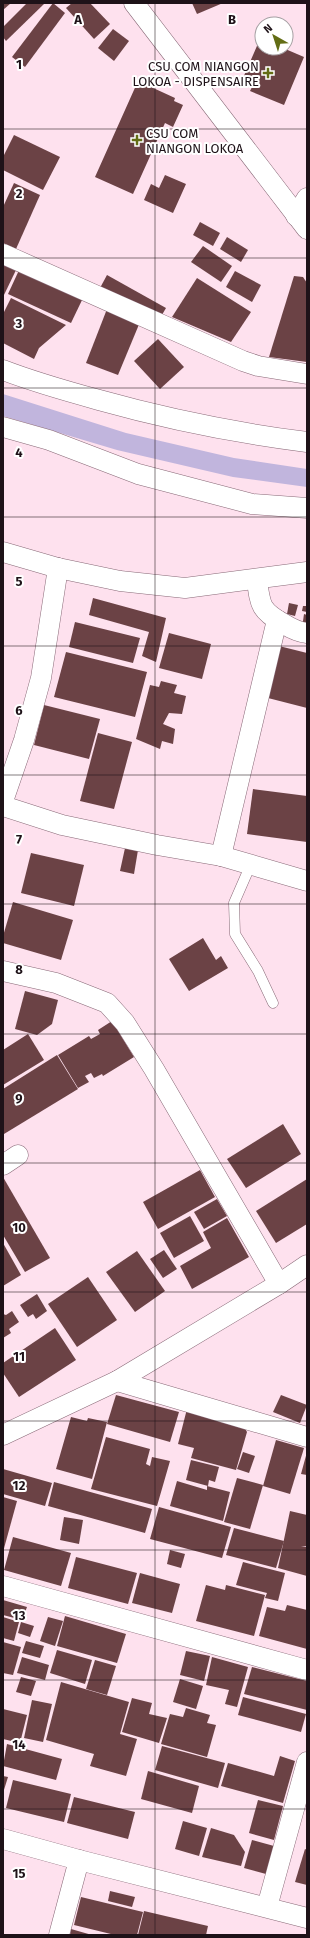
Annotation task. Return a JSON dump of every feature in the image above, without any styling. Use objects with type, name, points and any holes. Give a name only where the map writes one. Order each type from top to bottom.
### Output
[{"type":"street","points":[[134,3],[302,223]]},
{"type":"street","points":[[302,223],[307,198]]},
{"type":"street","points":[[3,254],[243,361],[258,366],[307,374]]},
{"type":"street","points":[[3,370],[35,382],[154,416],[259,436],[307,442]]},
{"type":"street","points":[[3,427],[49,440],[138,474],[252,504],[307,508]]},
{"type":"street","points":[[3,552],[58,568],[120,581],[185,588],[256,580],[307,572]]},
{"type":"street","points":[[3,801],[24,740],[41,678],[58,568]]},
{"type":"street","points":[[256,580],[259,598],[266,613],[298,632],[307,633]]},
{"type":"street","points":[[220,856],[277,620]]},
{"type":"street","points":[[3,806],[62,825],[157,845],[220,856],[307,881]]},
{"type":"street","points":[[3,971],[56,983],[107,1004],[125,1023],[154,1069],[279,1284]]},
{"type":"street","points":[[3,1435],[116,1381],[279,1284],[307,1265]]},
{"type":"street","points":[[116,1381],[307,1437]]},
{"type":"street","points":[[3,1586],[307,1670]]},
{"type":"street","points":[[267,1907],[307,1762]]},
{"type":"street","points":[[3,1839],[79,1860],[307,1918]]},
{"type":"street","points":[[59,1935],[79,1860]]},
{"type":"lane","points":[[252,864],[234,903],[235,934],[258,971],[273,1003]]},
{"type":"shaded area","points":[[3,394],[126,433],[234,458],[307,469],[307,487],[233,477],[117,450],[3,416]]},
{"type":"building","points":[[3,3],[11,3],[3,10]]},
{"type":"building","points":[[27,3],[45,3],[6,41],[3,37],[3,27]]},
{"type":"building","points":[[53,3],[65,13],[25,67],[12,57]]},
{"type":"building","points":[[72,3],[90,3],[110,24],[94,39],[66,8]]},
{"type":"building","points":[[192,3],[223,3],[197,14]]},
{"type":"building","points":[[113,29],[129,41],[114,61],[98,48]]},
{"type":"building","points":[[254,53],[254,56],[294,56],[294,53],[304,57],[284,105],[250,91],[252,87],[246,84],[248,80],[243,78]]},
{"type":"building","points":[[138,81],[175,98],[174,101],[183,105],[173,127],[165,123],[133,194],[95,177]]},
{"type":"building","points":[[14,135],[60,157],[43,190],[3,170],[3,157]]},
{"type":"building","points":[[165,175],[186,184],[173,213],[144,200],[151,184],[159,188]]},
{"type":"building","points":[[14,183],[40,195],[16,249],[3,243],[3,207]]},
{"type":"building","points":[[200,222],[220,233],[213,246],[193,235]]},
{"type":"building","points":[[227,237],[248,250],[241,262],[220,249]]},
{"type":"building","points":[[203,246],[232,266],[221,282],[191,262]]},
{"type":"building","points":[[3,262],[17,268],[3,297]]},
{"type":"building","points":[[20,268],[83,298],[71,323],[8,294]]},
{"type":"building","points":[[235,271],[261,285],[252,302],[226,287]]},
{"type":"building","points":[[107,275],[166,308],[159,320],[100,288]]},
{"type":"building","points":[[294,276],[303,277],[307,283],[307,362],[269,357]]},
{"type":"building","points":[[197,278],[251,312],[231,342],[172,317]]},
{"type":"building","points":[[11,298],[66,325],[39,348],[34,359],[3,343],[3,314]]},
{"type":"building","points":[[107,309],[140,322],[118,375],[86,363]]},
{"type":"building","points":[[158,339],[184,367],[160,389],[134,361]]},
{"type":"building","points":[[93,598],[166,618],[156,662],[142,656],[149,632],[89,615]]},
{"type":"building","points":[[289,603],[298,605],[295,616],[287,614]]},
{"type":"building","points":[[303,606],[307,606],[307,612],[302,611]]},
{"type":"building","points":[[304,614],[307,615],[307,629],[302,628]]},
{"type":"building","points":[[75,622],[140,638],[133,663],[69,647]]},
{"type":"building","points":[[169,633],[211,644],[202,679],[159,668]]},
{"type":"building","points":[[279,646],[307,653],[307,708],[268,698]]},
{"type":"building","points":[[66,652],[147,672],[135,717],[54,697]]},
{"type":"building","points":[[161,681],[177,685],[174,693],[186,696],[182,714],[169,713],[163,724],[175,729],[173,744],[162,741],[160,749],[136,739],[150,685],[159,687]]},
{"type":"building","points":[[44,705],[100,719],[89,759],[34,745]]},
{"type":"building","points":[[98,733],[132,742],[114,809],[80,801]]},
{"type":"building","points":[[253,789],[307,796],[307,842],[247,834]]},
{"type":"building","points":[[125,848],[138,850],[134,874],[120,871]]},
{"type":"building","points":[[31,853],[84,865],[74,906],[21,893]]},
{"type":"building","points":[[13,902],[73,920],[61,960],[3,943],[3,936]]},
{"type":"building","points":[[203,938],[216,960],[221,956],[228,968],[189,991],[169,959]]},
{"type":"building","points":[[25,991],[58,1000],[52,1024],[37,1035],[15,1029]]},
{"type":"building","points":[[112,1021],[134,1057],[103,1076],[102,1074],[94,1078],[91,1073],[85,1076],[89,1082],[78,1088],[58,1055],[89,1036],[91,1039],[100,1034],[98,1030]]},
{"type":"building","points":[[28,1034],[44,1060],[3,1085],[3,1050]]},
{"type":"building","points":[[57,1055],[78,1089],[4,1134],[3,1089]]},
{"type":"building","points":[[283,1124],[301,1154],[246,1188],[227,1159]]},
{"type":"building","points":[[200,1170],[215,1197],[158,1229],[143,1202]]},
{"type":"building","points":[[3,1177],[50,1258],[25,1272],[3,1235]]},
{"type":"building","points":[[307,1179],[307,1224],[276,1243],[256,1211]]},
{"type":"building","points":[[217,1199],[227,1216],[204,1229],[194,1212]]},
{"type":"building","points":[[190,1216],[204,1241],[174,1258],[160,1233]]},
{"type":"building","points":[[227,1218],[249,1257],[192,1289],[180,1266],[211,1248],[203,1232]]},
{"type":"building","points":[[3,1243],[21,1275],[3,1286]]},
{"type":"building","points":[[164,1250],[177,1269],[163,1278],[150,1259]]},
{"type":"building","points":[[137,1251],[165,1291],[135,1312],[106,1272]]},
{"type":"building","points":[[88,1277],[117,1320],[77,1347],[48,1304]]},
{"type":"building","points":[[37,1294],[47,1311],[36,1319],[33,1314],[28,1317],[20,1305]]},
{"type":"building","points":[[12,1311],[19,1322],[9,1329],[11,1333],[3,1338],[3,1314],[6,1315]]},
{"type":"building","points":[[55,1328],[76,1360],[19,1397],[3,1373],[3,1363]]},
{"type":"building","points":[[116,1395],[179,1412],[170,1442],[107,1424]]},
{"type":"building","points":[[281,1395],[307,1405],[300,1423],[273,1412]]},
{"type":"building","points":[[188,1405],[240,1420],[247,1432],[236,1470],[191,1458],[194,1448],[178,1444]]},
{"type":"building","points":[[71,1417],[87,1421],[88,1418],[107,1422],[92,1479],[56,1469]]},
{"type":"building","points":[[106,1437],[150,1449],[146,1464],[150,1466],[152,1457],[170,1461],[157,1506],[91,1489]]},
{"type":"building","points":[[276,1440],[304,1448],[290,1494],[263,1486]]},
{"type":"building","points":[[243,1452],[255,1456],[249,1473],[237,1469]]},
{"type":"building","points":[[307,1452],[307,1475],[301,1474]]},
{"type":"building","points":[[191,1460],[219,1467],[215,1482],[209,1480],[208,1486],[186,1480]]},
{"type":"building","points":[[3,1469],[52,1483],[45,1506],[3,1494]]},
{"type":"building","points":[[237,1478],[263,1485],[250,1529],[224,1522]]},
{"type":"building","points":[[177,1481],[207,1490],[207,1486],[230,1492],[223,1521],[170,1506]]},
{"type":"building","points":[[54,1482],[152,1509],[145,1533],[48,1506]]},
{"type":"building","points":[[3,1497],[17,1501],[3,1552]]},
{"type":"building","points":[[159,1507],[231,1527],[222,1558],[150,1539]]},
{"type":"building","points":[[290,1511],[307,1515],[307,1546],[301,1546],[307,1547],[307,1576],[278,1568]]},
{"type":"building","points":[[64,1517],[83,1520],[79,1544],[60,1540]]},
{"type":"building","points":[[234,1528],[284,1541],[276,1568],[226,1555]]},
{"type":"building","points":[[13,1537],[71,1553],[61,1586],[4,1570]]},
{"type":"building","points":[[170,1550],[185,1554],[181,1568],[167,1564]]},
{"type":"building","points":[[76,1557],[137,1573],[128,1604],[68,1588]]},
{"type":"building","points":[[243,1562],[285,1573],[278,1601],[265,1598],[267,1593],[236,1585]]},
{"type":"building","points":[[140,1573],[180,1584],[172,1613],[132,1603]]},
{"type":"building","points":[[206,1585],[225,1590],[226,1585],[265,1595],[254,1636],[196,1621]]},
{"type":"building","points":[[3,1600],[27,1607],[22,1620],[3,1615]]},
{"type":"building","points":[[287,1605],[307,1610],[307,1649],[259,1636],[267,1607],[285,1611]]},
{"type":"building","points":[[65,1616],[126,1634],[117,1663],[57,1646]]},
{"type":"building","points":[[3,1617],[19,1622],[14,1641],[3,1638]]},
{"type":"building","points":[[48,1617],[63,1621],[55,1646],[40,1641]]},
{"type":"building","points":[[21,1622],[34,1626],[30,1637],[18,1633]]},
{"type":"building","points":[[26,1641],[44,1646],[40,1658],[22,1653]]},
{"type":"building","points":[[3,1642],[21,1647],[13,1675],[3,1673]]},
{"type":"building","points":[[57,1650],[92,1660],[85,1684],[50,1673]]},
{"type":"building","points":[[186,1651],[210,1656],[204,1681],[180,1675]]},
{"type":"building","points":[[22,1657],[49,1665],[45,1680],[17,1673]]},
{"type":"building","points":[[212,1657],[248,1667],[237,1707],[225,1704],[229,1690],[206,1685]]},
{"type":"building","points":[[95,1660],[116,1666],[107,1695],[86,1689]]},
{"type":"building","points":[[252,1667],[307,1681],[307,1710],[244,1694]]},
{"type":"building","points":[[21,1677],[36,1681],[31,1696],[16,1692]]},
{"type":"building","points":[[180,1679],[203,1686],[196,1709],[173,1702]]},
{"type":"building","points":[[61,1682],[129,1702],[120,1734],[137,1739],[126,1776],[90,1766],[94,1754],[46,1740]]},
{"type":"building","points":[[243,1697],[306,1714],[301,1732],[238,1715]]},
{"type":"building","points":[[132,1698],[152,1703],[149,1714],[167,1718],[159,1743],[122,1732]]},
{"type":"building","points":[[32,1700],[52,1704],[43,1742],[24,1738]]},
{"type":"building","points":[[186,1708],[210,1715],[207,1723],[216,1725],[207,1757],[161,1744],[170,1714],[183,1717]]},
{"type":"building","points":[[3,1709],[27,1715],[20,1743],[3,1739]]},
{"type":"building","points":[[7,1744],[62,1759],[56,1780],[3,1766]]},
{"type":"building","points":[[162,1746],[225,1763],[218,1788],[155,1770]]},
{"type":"building","points":[[280,1756],[295,1761],[283,1803],[221,1786],[228,1763],[274,1776]]},
{"type":"building","points":[[148,1771],[199,1786],[192,1813],[141,1799]]},
{"type":"building","points":[[3,1776],[8,1777],[3,1793]]},
{"type":"building","points":[[13,1780],[71,1794],[64,1822],[6,1808]]},
{"type":"building","points":[[74,1797],[135,1812],[128,1839],[67,1823]]},
{"type":"building","points":[[258,1800],[283,1806],[274,1840],[249,1833]]},
{"type":"building","points":[[183,1821],[207,1828],[199,1856],[175,1849]]},
{"type":"building","points":[[211,1828],[234,1835],[245,1852],[241,1866],[202,1857]]},
{"type":"building","points":[[252,1840],[274,1846],[266,1874],[244,1868]]},
{"type":"building","points":[[305,1849],[307,1850],[307,1885],[295,1882]]},
{"type":"building","points":[[110,1891],[135,1897],[132,1907],[108,1901]]},
{"type":"building","points":[[81,1897],[143,1912],[137,1935],[115,1935],[74,1925]]},
{"type":"building","points":[[144,1911],[208,1926],[206,1935],[138,1935]]},
{"type":"building","points":[[71,1929],[92,1935],[70,1935]]},
{"type":"place","name":"CSU COM NIANGON LOKOA - DISPENSAIRE","points":[[268,73]]},
{"type":"place","name":"CSU COM NIANGON LOKOA","points":[[137,140]]}]
